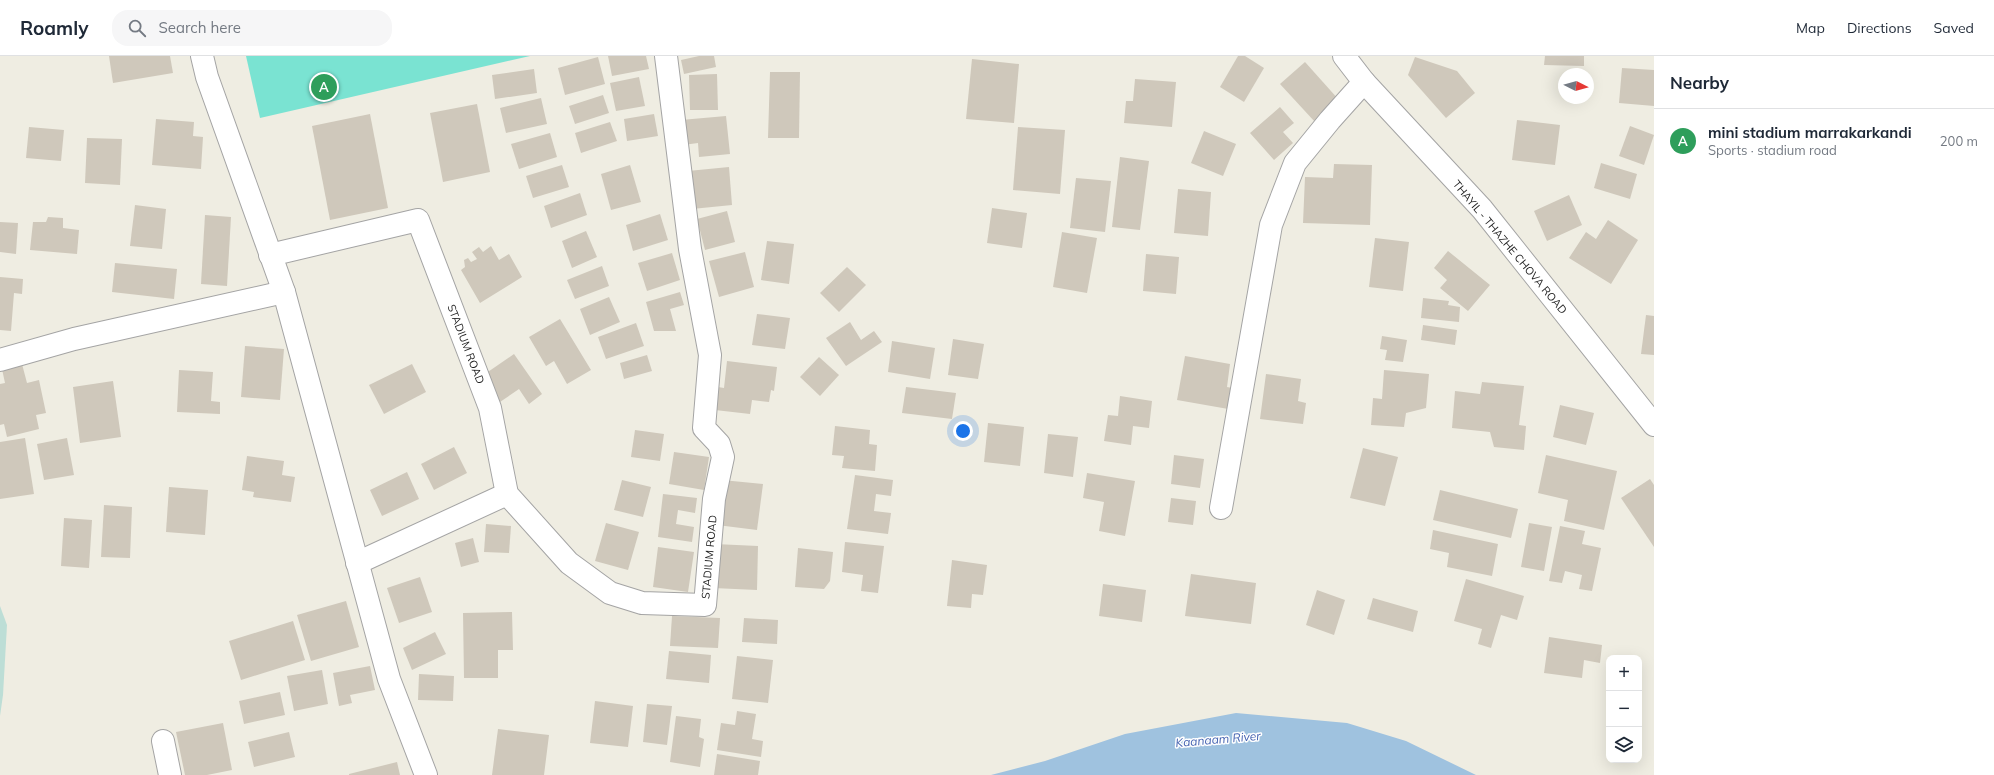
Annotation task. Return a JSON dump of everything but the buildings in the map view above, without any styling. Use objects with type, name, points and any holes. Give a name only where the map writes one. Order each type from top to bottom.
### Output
[{"type":"street","points":[[202,56],[207,77],[284,292],[389,679],[426,775]]},
{"type":"street","name":"STADIUM ROAD","points":[[270,255],[418,220],[490,408],[507,494],[569,563],[610,593],[642,603],[705,605],[714,499],[723,457],[719,444],[704,428],[710,355],[690,250],[666,56]]},
{"type":"street","name":"THAYIL - THAZHE CHOVA ROAD","points":[[1344,56],[1364,82],[1482,209],[1654,425]]},
{"type":"street","points":[[1221,508],[1271,225],[1295,163],[1330,120],[1364,82]]},
{"type":"street","points":[[0,360],[74,339],[284,292]]},
{"type":"street","points":[[357,563],[507,494]]},
{"type":"street","points":[[163,740],[170,775]]},
{"type":"shaded area","points":[[246,56],[530,56],[260,118]]},
{"type":"shaded area","points":[[0,606],[7,625],[3,695],[0,716]]},
{"type":"water","name":"Kaanaam River","points":[[1236,713],[1347,723],[1406,741],[1476,775],[991,775],[1045,761],[1125,734]]},
{"type":"place","name":"mini stadium marrakarkandi","points":[[324,87]]}]
